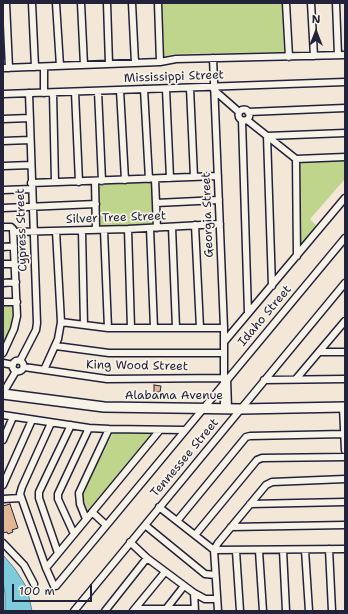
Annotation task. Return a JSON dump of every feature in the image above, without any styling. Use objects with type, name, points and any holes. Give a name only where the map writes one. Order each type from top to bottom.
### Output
[{"type":"street","points":[[6,3],[6,68],[160,62],[176,59],[342,55],[336,3]]},
{"type":"street","points":[[32,3],[35,67]]},
{"type":"street","points":[[56,3],[60,66]]},
{"type":"street","points":[[81,3],[84,65]]},
{"type":"street","points":[[106,3],[109,64]]},
{"type":"street","points":[[132,3],[135,63]]},
{"type":"street","points":[[158,3],[160,62]]},
{"type":"street","points":[[286,3],[289,57]]},
{"type":"street","points":[[311,3],[314,56]]},
{"type":"street","name":"Georgia Street","points":[[213,58],[226,408]]},
{"type":"street","points":[[44,67],[44,93]]},
{"type":"street","name":"Mississippi Street","points":[[3,94],[214,88],[345,82]]},
{"type":"street","points":[[190,88],[194,177]]},
{"type":"street","points":[[214,88],[239,112],[239,117],[267,136],[296,159],[345,157]]},
{"type":"street","points":[[144,89],[152,179],[156,203],[157,228]]},
{"type":"street","points":[[166,89],[170,178]]},
{"type":"street","points":[[120,90],[125,180]]},
{"type":"street","points":[[98,91],[102,181]]},
{"type":"street","points":[[75,92],[80,182]]},
{"type":"street","name":"Cypress Street","points":[[22,364],[37,327],[29,93]]},
{"type":"street","points":[[53,93],[55,182]]},
{"type":"street","points":[[239,112],[244,110],[248,112],[345,108]]},
{"type":"street","points":[[248,112],[249,115],[244,120],[248,313]]},
{"type":"street","points":[[3,119],[30,118]]},
{"type":"street","points":[[267,136],[345,133]]},
{"type":"street","points":[[267,136],[272,286]]},
{"type":"street","points":[[3,141],[30,140]]},
{"type":"street","points":[[296,159],[297,256]]},
{"type":"street","points":[[3,166],[31,165]]},
{"type":"street","points":[[3,190],[55,182],[218,176]]},
{"type":"street","points":[[95,181],[96,230]]},
{"type":"street","points":[[224,342],[345,198]]},
{"type":"street","points":[[156,203],[219,200]]},
{"type":"street","points":[[3,208],[96,204]]},
{"type":"street","name":"Silver Tree Street","points":[[3,227],[13,230],[33,232],[157,228],[220,224]]},
{"type":"street","points":[[195,225],[200,328]]},
{"type":"street","points":[[172,227],[176,328]]},
{"type":"street","points":[[150,228],[154,328]]},
{"type":"street","points":[[128,229],[131,328]]},
{"type":"street","points":[[3,353],[5,344],[16,321],[17,302],[13,230]]},
{"type":"street","points":[[104,230],[108,328]]},
{"type":"street","points":[[44,370],[56,346],[61,322],[56,231]]},
{"type":"street","points":[[82,231],[84,325]]},
{"type":"street","name":"Idaho Street","points":[[46,568],[54,586],[56,586],[225,380],[345,238]]},
{"type":"street","points":[[3,247],[14,246]]},
{"type":"street","points":[[3,264],[15,264]]},
{"type":"street","points":[[3,283],[16,282]]},
{"type":"street","name":"Tennessee Street","points":[[74,611],[345,283]]},
{"type":"street","points":[[3,302],[17,302]]},
{"type":"street","points":[[296,380],[319,352],[342,328],[345,321]]},
{"type":"street","points":[[61,322],[108,328],[224,328]]},
{"type":"street","points":[[56,346],[109,353],[224,353]]},
{"type":"street","points":[[319,352],[345,352]]},
{"type":"street","points":[[3,364],[14,368],[20,371],[22,364],[15,362],[14,368],[3,393]]},
{"type":"street","name":"King Wood Street","points":[[22,364],[44,370],[107,379],[225,380]]},
{"type":"street","points":[[264,380],[345,378]]},
{"type":"street","name":"Alabama Avenue","points":[[3,393],[104,407],[241,409],[344,407]]},
{"type":"street","points":[[344,407],[345,450]]},
{"type":"street","points":[[3,415],[89,428],[184,430]]},
{"type":"street","points":[[3,440],[13,417]]},
{"type":"street","points":[[3,485],[32,420]]},
{"type":"street","points":[[46,568],[20,498],[22,487],[51,423]]},
{"type":"street","points":[[58,553],[39,498],[39,492],[71,425]]},
{"type":"street","points":[[74,534],[58,500],[58,494],[89,428]]},
{"type":"street","points":[[86,519],[80,504],[79,493],[109,429]]},
{"type":"street","points":[[46,568],[160,430]]},
{"type":"street","points":[[177,521],[246,437],[344,434]]},
{"type":"street","points":[[195,535],[257,460],[262,458],[345,457]]},
{"type":"street","points":[[218,611],[214,550],[218,543],[269,482],[345,479]]},
{"type":"street","points":[[3,498],[20,498]]},
{"type":"street","points":[[250,504],[345,502]]},
{"type":"street","points":[[159,508],[214,550],[259,551],[345,549]]},
{"type":"street","points":[[92,512],[106,525]]},
{"type":"street","points":[[145,525],[205,574],[215,575]]},
{"type":"street","points":[[231,527],[345,525]]},
{"type":"street","points":[[130,542],[147,558],[194,593],[205,598],[217,599]]},
{"type":"street","points":[[3,543],[24,565],[34,584]]},
{"type":"street","points":[[283,550],[286,611]]},
{"type":"street","points":[[305,550],[309,611]]},
{"type":"street","points":[[329,550],[332,611]]},
{"type":"street","points":[[236,551],[240,611]]},
{"type":"street","points":[[259,551],[263,611]]},
{"type":"street","points":[[105,611],[147,558]]},
{"type":"street","points":[[134,610],[165,572]]},
{"type":"street","points":[[166,609],[184,586]]},
{"type":"street","points":[[134,610],[195,610],[194,593]]},
{"type":"green space","points":[[162,3],[282,3],[284,52],[174,54],[164,57]]},
{"type":"green space","points":[[345,160],[345,179],[310,219],[317,227],[299,249],[299,162]]},
{"type":"green space","points":[[152,181],[154,225],[99,228],[97,183]]},
{"type":"green space","points":[[3,304],[13,305],[14,310],[10,328],[6,338],[3,340]]},
{"type":"green space","points":[[155,432],[88,511],[83,498],[83,492],[113,433]]},
{"type":"water","points":[[3,555],[15,569],[27,588],[32,611],[5,611]]},
{"type":"building","points":[[154,385],[161,386],[160,392],[154,392]]},
{"type":"building","points":[[10,504],[18,528],[12,530],[13,532],[8,534],[7,532],[3,533],[3,506]]}]
